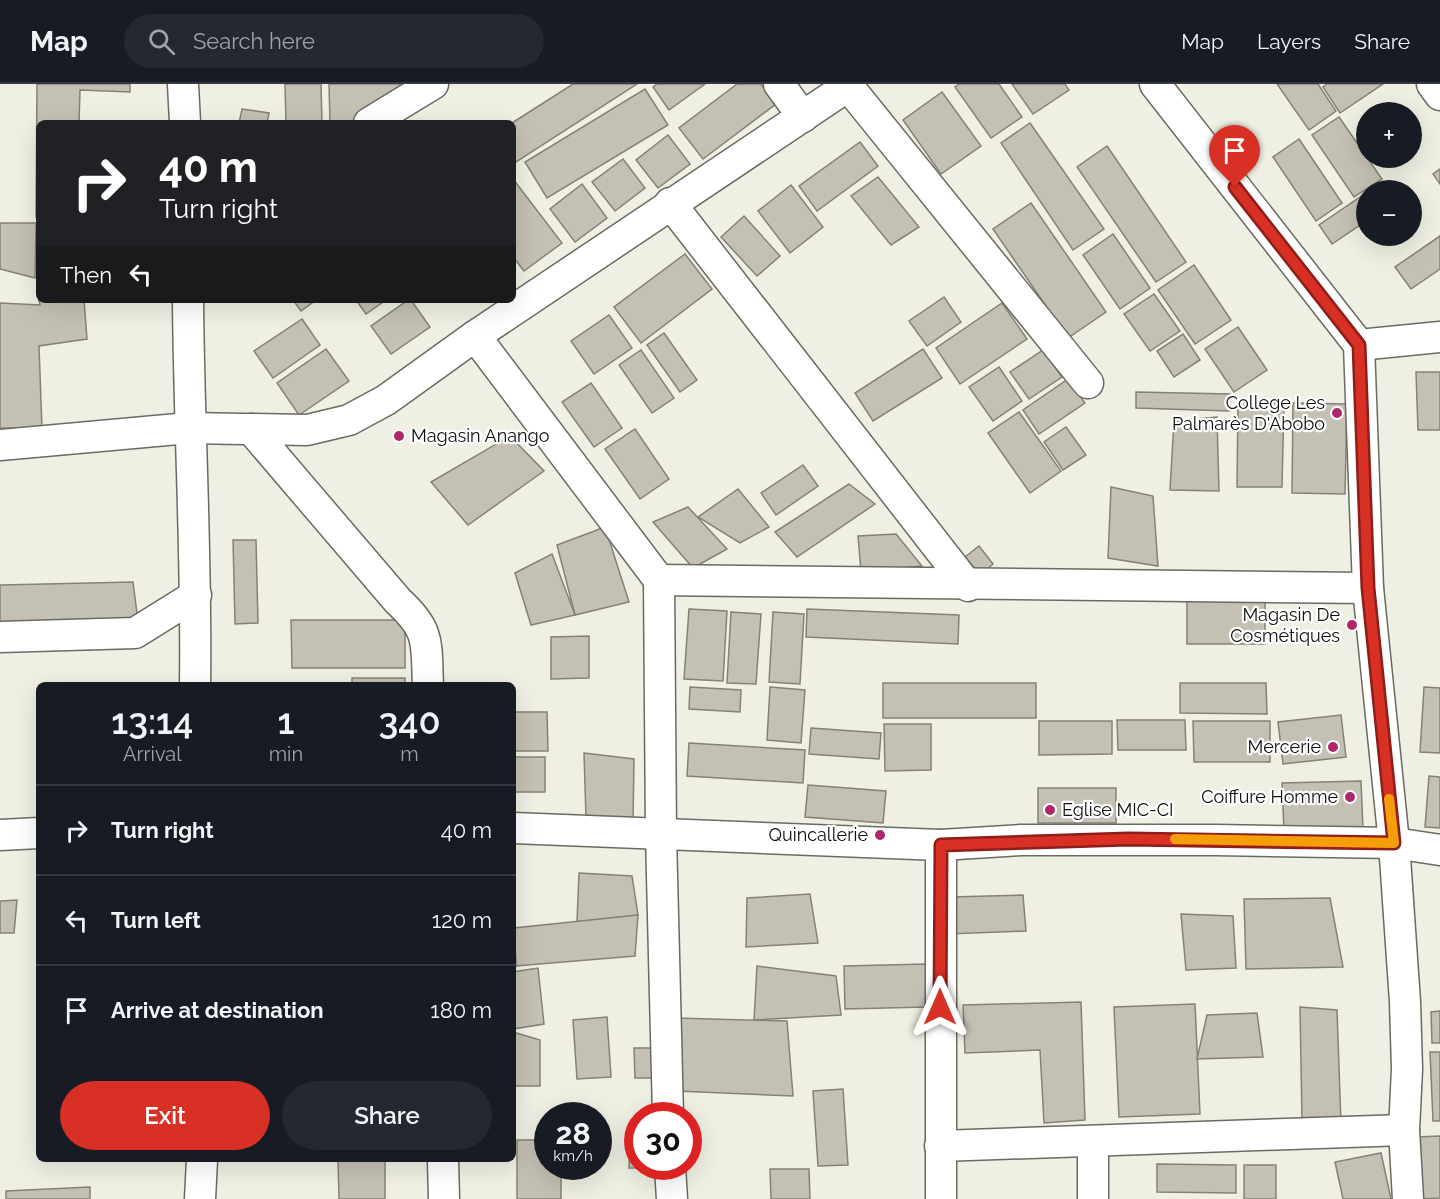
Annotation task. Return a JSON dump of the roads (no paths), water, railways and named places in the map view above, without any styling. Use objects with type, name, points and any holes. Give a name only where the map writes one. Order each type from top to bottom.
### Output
[{"type":"street","points":[[183,84],[184,120]]},
{"type":"street","points":[[374,120],[433,84]]},
{"type":"street","points":[[779,84],[803,117]]},
{"type":"street","points":[[1432,84],[1440,95]]},
{"type":"street","points":[[0,445],[189,428],[307,430],[349,420],[386,400],[475,336],[670,203],[850,85],[1088,383]]},
{"type":"street","points":[[1169,89],[1359,345],[1368,588],[1394,843],[1407,1069],[1404,1130],[1408,1199]]},
{"type":"street","points":[[670,203],[968,585]]},
{"type":"street","points":[[188,303],[189,428],[196,595],[195,682]]},
{"type":"street","points":[[475,336],[659,580],[661,835],[668,1102]]},
{"type":"street","points":[[1359,345],[1440,337]]},
{"type":"street","points":[[251,429],[399,601],[418,619],[425,638],[428,682]]},
{"type":"street","points":[[659,580],[1368,588]]},
{"type":"street","points":[[0,637],[135,633],[196,595]]},
{"type":"street","points":[[516,828],[941,845],[1118,839],[1394,843],[1440,850]]},
{"type":"street","points":[[0,835],[36,833]]},
{"type":"street","points":[[941,845],[941,1199]]},
{"type":"street","points":[[940,1146],[1404,1130]]},
{"type":"street","points":[[1093,1141],[1093,1199]]},
{"type":"street","points":[[200,1199],[202,1162]]},
{"type":"street","points":[[443,1162],[444,1199]]},
{"type":"street","points":[[671,1180],[672,1199]]},
{"type":"place","name":"College Les Palmarès D'Abobo","points":[[1337,413]]},
{"type":"place","name":"Magasin Anango","points":[[399,436]]},
{"type":"place","name":"Magasin De Cosmétiques","points":[[1352,625]]},
{"type":"place","name":"Mercerie","points":[[1333,747]]},
{"type":"place","name":"Coiffure Homme","points":[[1350,797]]},
{"type":"place","name":"Eglise MIC-CI","points":[[1050,810]]},
{"type":"place","name":"Quincallerie","points":[[880,835]]}]
